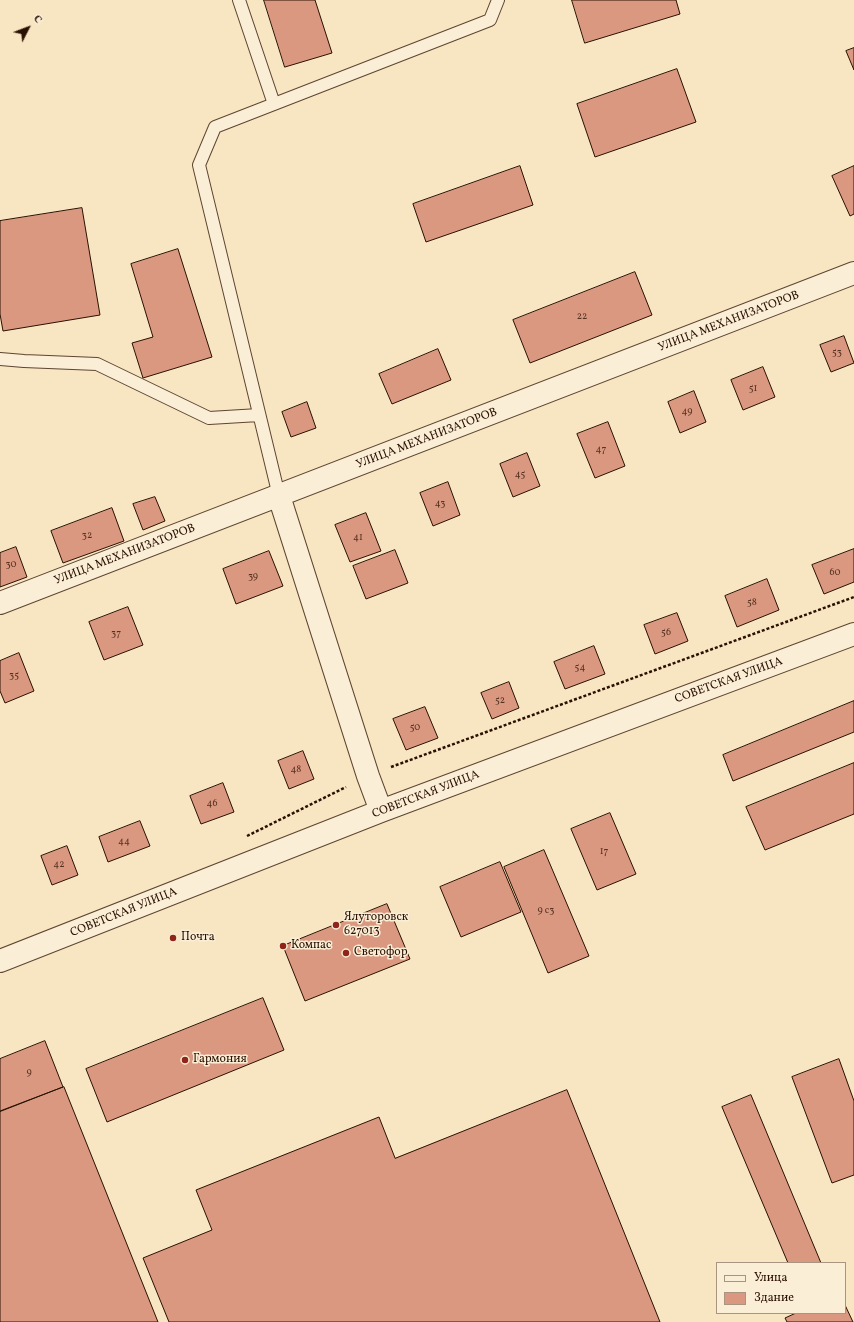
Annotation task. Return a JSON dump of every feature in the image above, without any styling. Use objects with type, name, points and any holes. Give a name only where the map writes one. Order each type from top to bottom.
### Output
[{"type":"street","name":"УЛИЦА МЕХАНИЗАТОРОВ","points":[[0,603],[854,273]]},
{"type":"street","points":[[279,496],[368,776],[381,811]]},
{"type":"street","name":"СОВЕТСКАЯ УЛИЦА","points":[[0,961],[381,811],[854,634]]},
{"type":"lane","points":[[239,0],[274,104]]},
{"type":"lane","points":[[279,496],[199,165],[214,127],[490,20],[498,0]]},
{"type":"lane","points":[[0,359],[97,364],[209,418],[259,415]]},
{"type":"path","points":[[243,838],[368,776],[854,597]]},
{"type":"building","points":[[264,0],[315,0],[332,53],[285,67]]},
{"type":"building","points":[[572,0],[676,0],[680,14],[585,43]]},
{"type":"building","points":[[854,48],[854,70],[846,51]]},
{"type":"building","points":[[677,69],[696,122],[595,157],[577,104]]},
{"type":"building","points":[[520,166],[533,205],[426,242],[413,204]]},
{"type":"building","points":[[854,166],[854,214],[850,216],[832,176]]},
{"type":"building","points":[[82,208],[100,315],[3,331],[0,314],[0,221]]},
{"type":"building","points":[[178,249],[212,357],[143,378],[132,343],[153,337],[131,264]]},
{"type":"building","points":[[635,272],[652,315],[530,363],[513,320]]},
{"type":"building","points":[[844,336],[854,363],[831,372],[820,345]]},
{"type":"building","points":[[438,349],[451,380],[392,404],[379,374]]},
{"type":"building","points":[[763,367],[775,397],[743,410],[731,380]]},
{"type":"building","points":[[694,391],[706,422],[680,433],[668,402]]},
{"type":"building","points":[[307,402],[316,428],[291,437],[282,412]]},
{"type":"building","points":[[608,422],[625,466],[595,478],[577,434]]},
{"type":"building","points":[[527,453],[540,486],[513,497],[500,464]]},
{"type":"building","points":[[448,482],[460,515],[433,526],[420,493]]},
{"type":"building","points":[[155,497],[165,521],[143,530],[133,504]]},
{"type":"building","points":[[112,508],[124,541],[63,563],[51,531]]},
{"type":"building","points":[[366,513],[381,551],[350,562],[335,525]]},
{"type":"building","points":[[16,547],[27,577],[0,587],[0,553]]},
{"type":"building","points":[[854,549],[854,582],[824,594],[812,565]]},
{"type":"building","points":[[395,550],[408,583],[366,599],[353,566]]},
{"type":"building","points":[[269,551],[283,586],[236,604],[223,569]]},
{"type":"building","points":[[767,579],[779,610],[737,627],[725,596]]},
{"type":"building","points":[[128,607],[143,645],[104,660],[89,622]]},
{"type":"building","points":[[677,613],[688,641],[655,654],[644,625]]},
{"type":"building","points":[[594,646],[605,674],[565,689],[554,662]]},
{"type":"building","points":[[19,653],[34,691],[5,703],[0,691],[0,661]]},
{"type":"building","points":[[509,682],[519,708],[492,719],[481,693]]},
{"type":"building","points":[[854,701],[854,732],[733,781],[723,755]]},
{"type":"building","points":[[425,707],[438,738],[406,750],[393,719]]},
{"type":"building","points":[[303,751],[314,779],[289,789],[278,761]]},
{"type":"building","points":[[854,763],[854,814],[765,850],[746,807]]},
{"type":"building","points":[[223,783],[234,812],[201,824],[190,796]]},
{"type":"building","points":[[610,813],[636,874],[597,890],[571,829]]},
{"type":"building","points":[[140,821],[150,846],[108,862],[99,837]]},
{"type":"building","points":[[67,846],[78,875],[52,885],[41,856]]},
{"type":"building","points":[[544,850],[589,956],[548,973],[504,867]]},
{"type":"building","points":[[500,862],[521,912],[461,937],[440,887]]},
{"type":"building","name":"Светофор","points":[[387,904],[410,959],[305,1001],[283,946]]},
{"type":"building","name":"Гармония","points":[[263,998],[284,1050],[107,1122],[86,1069]]},
{"type":"building","points":[[45,1041],[63,1087],[0,1111],[0,1059]]},
{"type":"building","points":[[839,1059],[854,1101],[854,1175],[832,1183],[792,1077]]},
{"type":"building","points":[[64,1087],[158,1322],[0,1322],[0,1112]]},
{"type":"building","points":[[567,1090],[660,1322],[169,1322],[143,1258],[212,1230],[196,1190],[379,1117],[395,1158]]},
{"type":"building","points":[[751,1095],[821,1262],[788,1262],[722,1107]]},
{"type":"building","points":[[846,1307],[853,1322],[787,1322],[785,1318],[794,1314],[846,1314]]},
{"type":"place","name":"Ялуторовск 627013","points":[[336,925]]},
{"type":"place","name":"Почта","points":[[173,938]]},
{"type":"place","name":"Компас","points":[[283,946]]},
{"type":"place","name":"Светофор","points":[[346,953]]},
{"type":"place","name":"Гармония","points":[[185,1060]]}]
